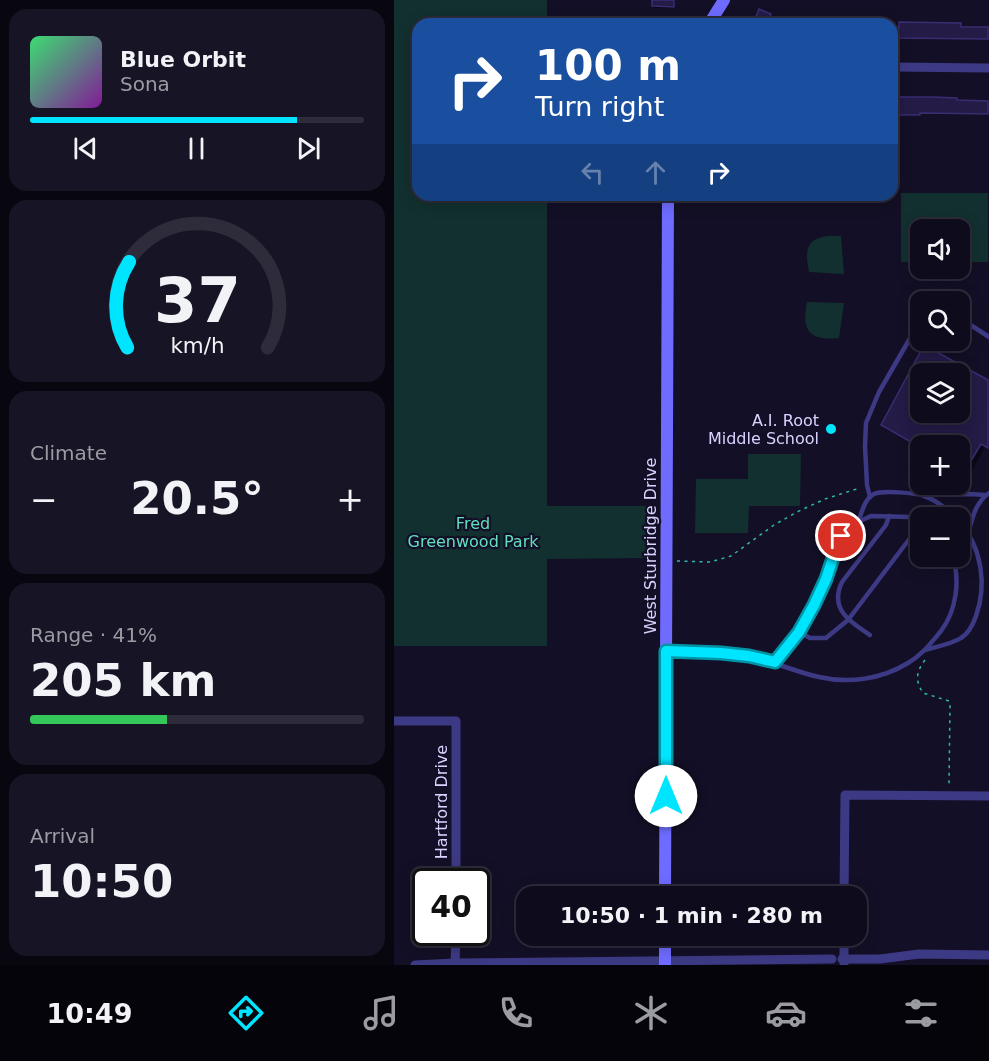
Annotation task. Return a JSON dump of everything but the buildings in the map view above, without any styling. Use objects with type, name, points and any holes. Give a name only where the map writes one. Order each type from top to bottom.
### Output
[{"type":"street","points":[[713,18],[724,0]]},
{"type":"street","points":[[898,67],[988,68]]},
{"type":"street","name":"West Sturbridge Drive","points":[[665,886],[668,201]]},
{"type":"street","name":"Hartford Drive","points":[[394,722],[456,721],[456,868]]},
{"type":"street","points":[[844,886],[845,795],[988,796]]},
{"type":"street","points":[[455,964],[456,946]]},
{"type":"street","points":[[665,946],[665,963]]},
{"type":"street","points":[[841,961],[843,946]]},
{"type":"street","points":[[415,965],[841,961],[919,954],[988,954]]},
{"type":"lane","points":[[970,325],[988,337]]},
{"type":"lane","points":[[870,497],[867,485],[866,423],[879,392],[910,338]]},
{"type":"lane","points":[[858,522],[867,500],[874,494],[886,491],[910,494]]},
{"type":"lane","points":[[970,494],[987,494]]},
{"type":"lane","points":[[970,528],[976,508],[987,494]]},
{"type":"lane","points":[[924,495],[945,507]]},
{"type":"lane","points":[[775,662],[799,632],[826,579],[841,536],[858,522],[871,516],[910,517]]},
{"type":"lane","points":[[870,635],[847,620],[839,603],[838,592],[842,582],[886,525],[889,516]]},
{"type":"lane","points":[[799,632],[810,638],[826,638],[847,620],[910,536]]},
{"type":"lane","points":[[926,650],[960,639],[972,628],[980,604],[983,578],[976,550],[970,538]]},
{"type":"lane","points":[[666,651],[749,656],[821,677],[849,681],[865,679],[909,663],[926,650],[944,627],[953,606],[957,588],[955,567]]},
{"type":"path","points":[[667,561],[710,562],[731,556],[774,525],[798,512],[825,499],[867,485]]},
{"type":"path","points":[[926,650],[924,661],[917,675],[918,686],[923,693],[949,701],[950,706],[949,796]]},
{"type":"green space","name":"Fred Greenwood Park","points":[[394,0],[547,0],[547,18],[412,18],[412,201],[547,201],[547,506],[649,506],[649,558],[547,559],[547,646],[394,646]]},
{"type":"green space","points":[[901,193],[988,193],[988,262],[970,262],[970,219],[910,219],[910,262],[901,262]]},
{"type":"green space","points":[[841,236],[844,274],[809,272],[807,252],[811,243],[821,237]]},
{"type":"green space","points":[[807,302],[844,303],[839,338],[821,338],[810,332],[805,320]]},
{"type":"green space","points":[[748,454],[801,454],[800,506],[749,506],[748,533],[695,533],[696,479],[748,479]]},
{"type":"place","name":"A.I. Root Middle School","points":[[831,429]]},
{"type":"route","points":[[666,796],[666,651],[721,653],[775,662],[799,632],[814,605],[841,536]]}]
